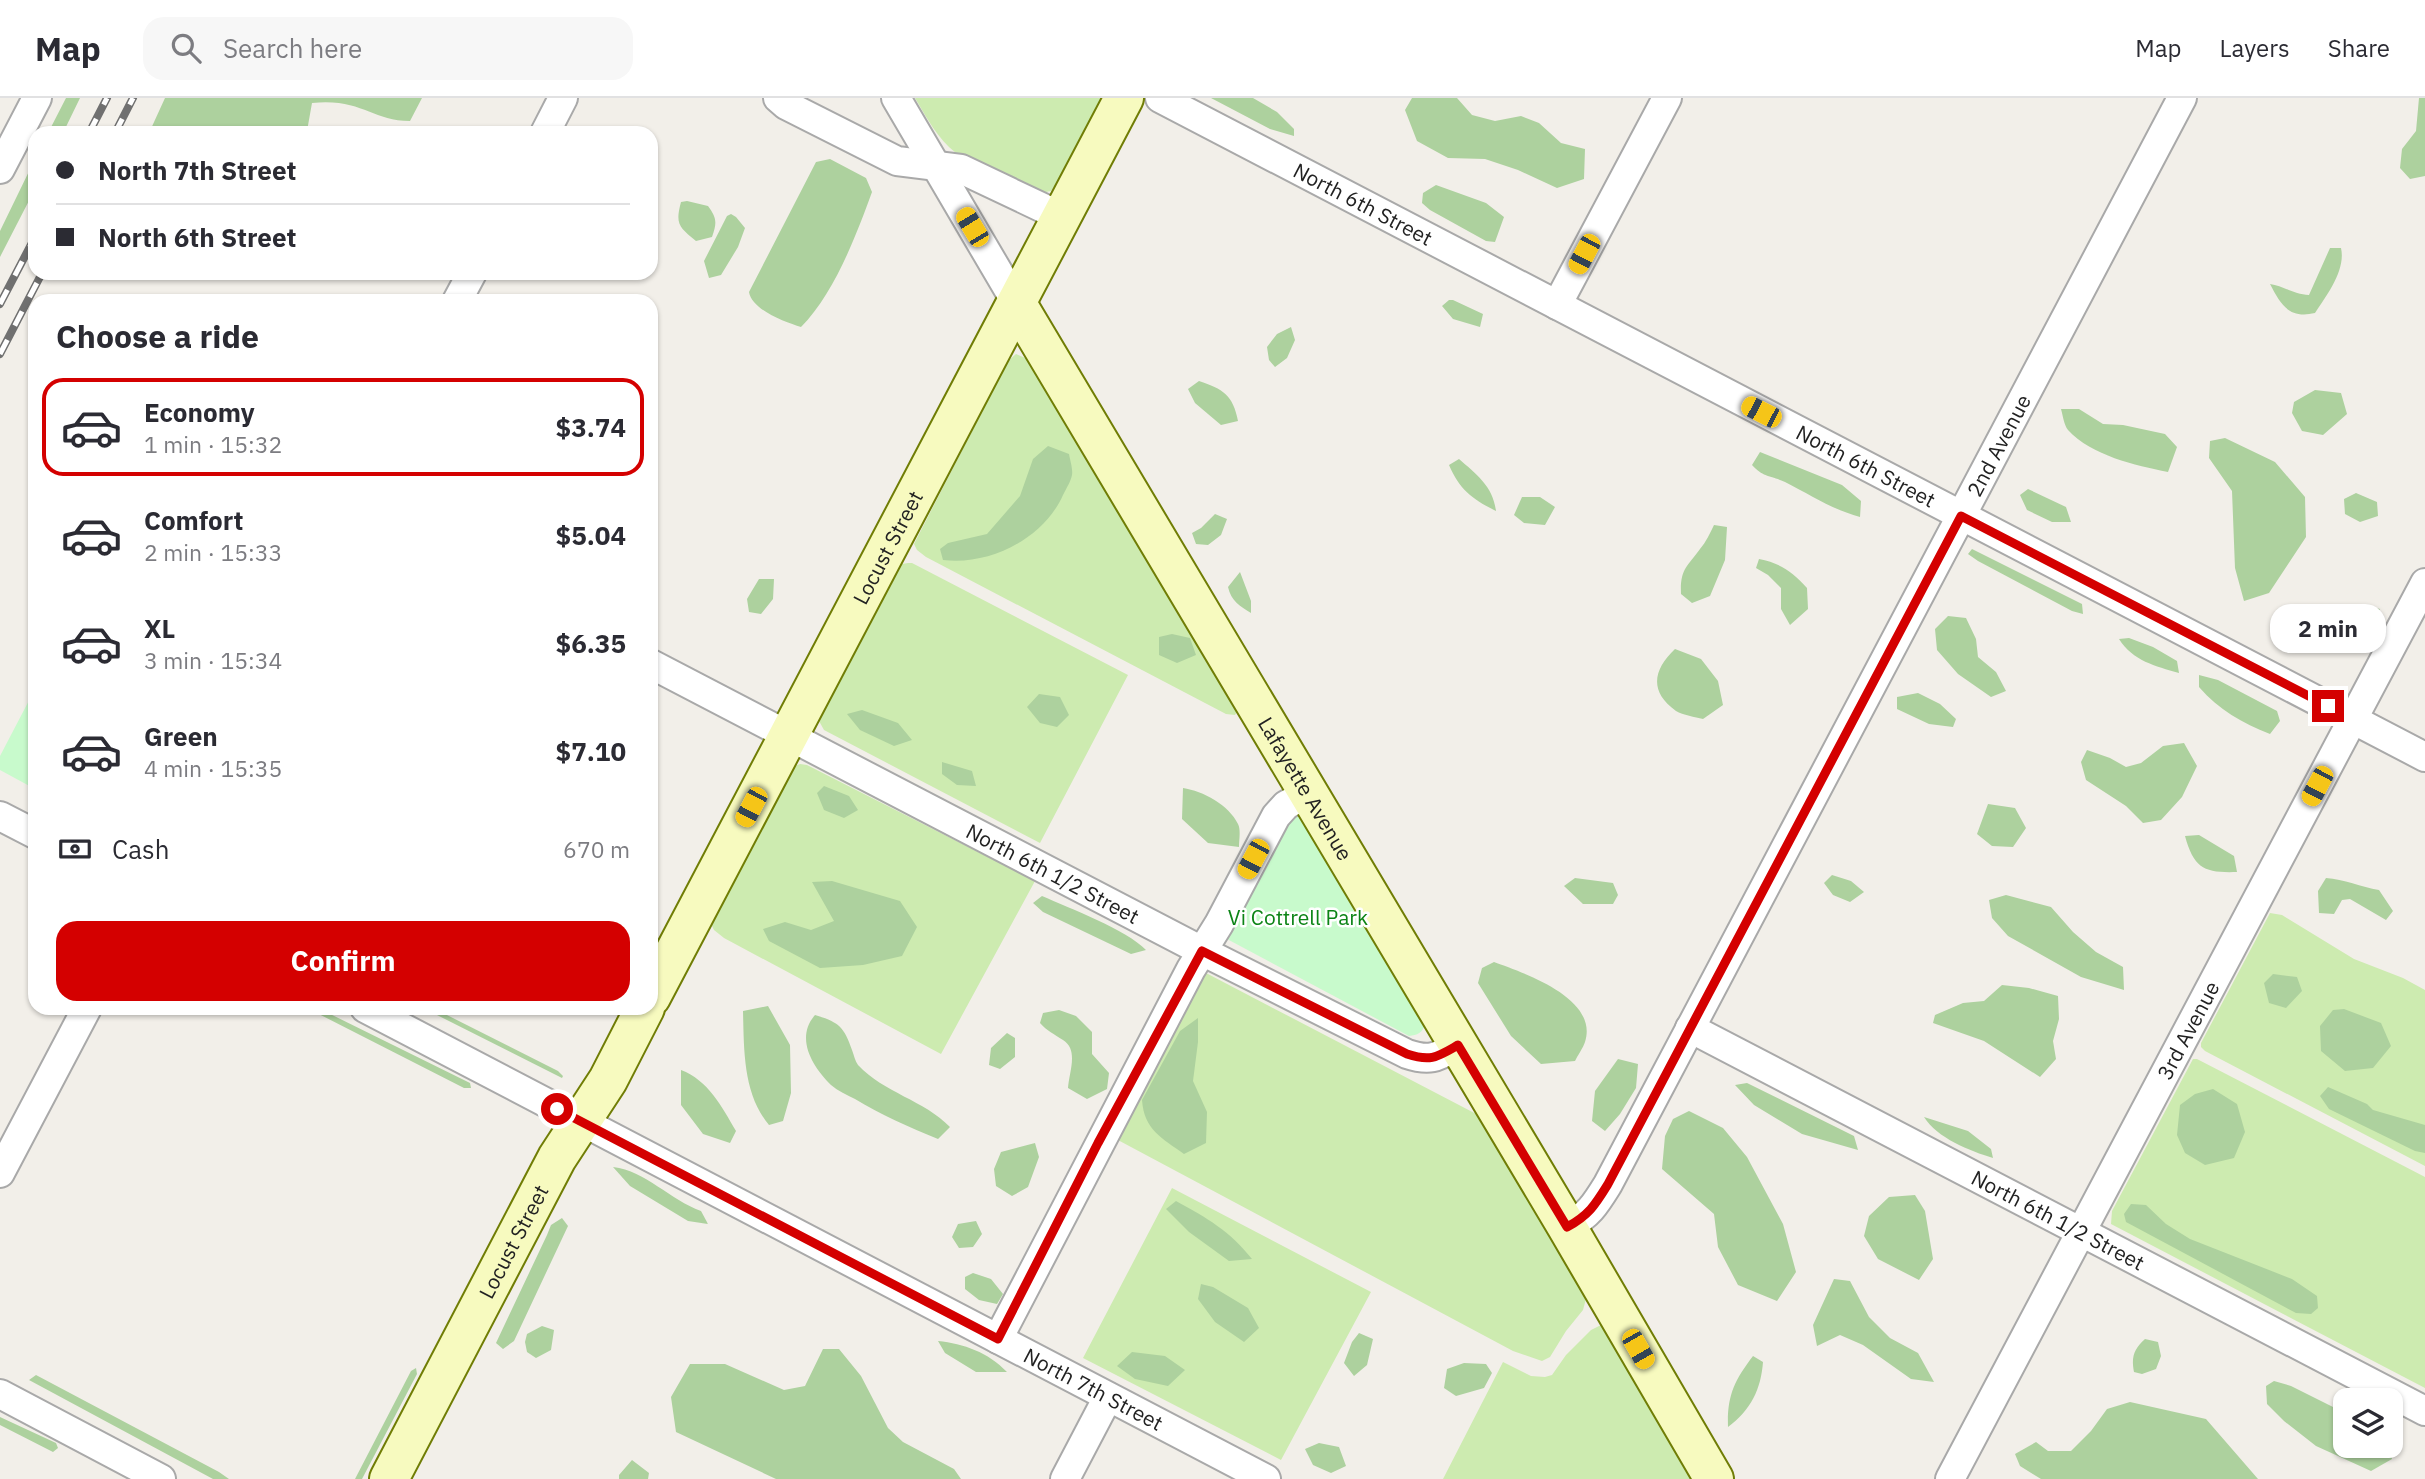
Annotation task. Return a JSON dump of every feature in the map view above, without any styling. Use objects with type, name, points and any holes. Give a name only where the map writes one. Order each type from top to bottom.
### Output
[{"type":"street","points":[[0,169],[37,98]]},
{"type":"street","points":[[549,126],[563,98]]},
{"type":"street","points":[[778,98],[786,105],[897,162],[961,169],[1062,217]]},
{"type":"street","name":"Lafayette Avenue","points":[[896,98],[1714,1479]]},
{"type":"street","name":"Locust Street","points":[[658,984],[1124,98]]},
{"type":"street","name":"North 6th Street","points":[[1160,98],[2425,757]]},
{"type":"street","points":[[1557,305],[1667,98]]},
{"type":"street","name":"2nd Avenue","points":[[1567,1227],[1582,1219],[1591,1210],[1608,1184],[2182,98]]},
{"type":"street","name":"3rd Avenue","points":[[1950,1479],[2425,583]]},
{"type":"street","name":"North 6th 1/2 Street","points":[[658,668],[1202,951],[1407,1054],[1422,1059],[1434,1058],[1458,1045]]},
{"type":"street","points":[[998,1339],[1098,1143],[1276,816],[1286,805],[1308,793]]},
{"type":"street","points":[[0,816],[28,830]]},
{"type":"street","points":[[0,1173],[83,1015]]},
{"type":"street","name":"North 7th Street","points":[[378,1015],[1266,1479]]},
{"type":"street","name":"Locust Street","points":[[389,1479],[557,1158],[608,1080],[641,1015]]},
{"type":"street","name":"North 6th 1/2 Street","points":[[1690,1028],[2425,1411]]},
{"type":"street","points":[[0,1394],[161,1479]]},
{"type":"street","points":[[1065,1479],[1108,1396]]},
{"type":"green space","points":[[66,98],[80,98],[66,126],[52,126]]},
{"type":"green space","points":[[165,98],[422,98],[410,121],[329,102],[312,103],[308,126],[152,126]]},
{"type":"green space","points":[[915,98],[1102,98],[1057,183],[1051,191],[1041,193],[956,153],[938,134]]},
{"type":"green space","points":[[1211,98],[1253,98],[1277,112],[1294,129],[1294,136],[1270,129]]},
{"type":"green space","points":[[1412,98],[1457,98],[1472,115],[1495,121],[1521,116],[1539,123],[1561,143],[1585,149],[1584,179],[1557,188],[1518,170],[1485,159],[1448,158],[1417,141],[1405,110]]},
{"type":"green space","points":[[2419,98],[2425,98],[2425,176],[2410,179],[2400,168],[2402,149],[2416,131]]},
{"type":"green space","points":[[830,159],[866,178],[872,192],[834,281],[813,314],[801,327],[763,310],[751,298],[749,292],[816,162]]},
{"type":"green space","points":[[28,173],[28,203],[0,257],[0,231]]},
{"type":"green space","points":[[1436,185],[1486,203],[1504,217],[1495,242],[1486,241],[1422,203],[1423,193]]},
{"type":"green space","points":[[681,202],[708,206],[711,210],[715,217],[712,237],[696,241],[682,228],[679,209]]},
{"type":"green space","points":[[731,214],[745,228],[738,247],[721,275],[709,278],[704,261],[727,216]]},
{"type":"green space","points":[[2330,248],[2341,248],[2341,265],[2315,313],[2299,314],[2287,309],[2270,284],[2309,295]]},
{"type":"green space","points":[[1449,300],[1483,314],[1480,327],[1453,319],[1442,306]]},
{"type":"green space","points":[[1291,327],[1295,340],[1287,358],[1275,367],[1269,360],[1267,347],[1277,334]]},
{"type":"green space","points":[[1016,354],[1030,360],[1238,710],[1235,715],[1226,714],[917,550],[914,544],[1008,361]]},
{"type":"green space","points":[[1199,381],[1226,394],[1238,421],[1221,425],[1195,403],[1188,389]]},
{"type":"green space","points":[[2315,390],[2341,393],[2347,414],[2323,435],[2302,431],[2292,413],[2294,402]]},
{"type":"green space","points":[[2061,409],[2079,409],[2103,424],[2123,425],[2165,434],[2177,447],[2168,472],[2115,458],[2089,447],[2068,430]]},
{"type":"green space","points":[[2225,438],[2275,462],[2305,497],[2306,537],[2269,593],[2244,601],[2235,568],[2232,491],[2209,458],[2210,441]]},
{"type":"green space","points":[[1048,446],[1069,454],[1072,473],[1070,482],[1043,524],[1014,546],[997,553],[961,561],[943,560],[940,549],[948,543],[987,534],[1020,496],[1033,459]]},
{"type":"green space","points":[[1760,452],[1842,485],[1861,501],[1860,517],[1830,506],[1760,472],[1752,465]]},
{"type":"green space","points":[[1459,459],[1487,488],[1496,511],[1473,498],[1462,487],[1449,465]]},
{"type":"green space","points":[[2028,489],[2066,507],[2071,522],[2052,522],[2027,510],[2020,495]]},
{"type":"green space","points":[[2356,493],[2377,502],[2378,516],[2360,522],[2345,514],[2344,499]]},
{"type":"green space","points":[[1522,497],[1540,497],[1555,507],[1545,525],[1524,523],[1514,515]]},
{"type":"green space","points":[[1215,514],[1227,519],[1221,535],[1208,545],[1196,544],[1192,533]]},
{"type":"green space","points":[[1714,525],[1727,527],[1725,560],[1710,596],[1692,603],[1681,594],[1683,574]]},
{"type":"green space","points":[[1972,549],[2082,604],[2083,614],[2072,611],[1978,561],[1968,554]]},
{"type":"green space","points":[[1759,559],[1786,569],[1807,588],[1808,609],[1790,625],[1781,609],[1781,588],[1756,568]]},
{"type":"green space","points":[[912,563],[1128,675],[1040,843],[824,730],[819,721],[902,564]]},
{"type":"green space","points":[[1240,572],[1251,601],[1251,613],[1234,600],[1229,592],[1228,587]]},
{"type":"green space","points":[[759,579],[774,579],[773,599],[761,614],[749,612],[747,599]]},
{"type":"green space","points":[[2372,607],[2380,609],[2372,638],[2357,653],[2352,646],[2356,629],[2360,619]]},
{"type":"green space","points":[[1948,616],[1966,618],[1976,639],[1978,657],[1996,672],[2006,691],[1991,697],[1958,674],[1937,650],[1935,629]]},
{"type":"green space","points":[[1172,634],[1190,638],[1196,655],[1177,663],[1159,655],[1159,637]]},
{"type":"green space","points":[[2129,638],[2153,647],[2177,661],[2179,673],[2138,658],[2119,639]]},
{"type":"green space","points":[[1675,649],[1701,659],[1718,681],[1723,705],[1703,719],[1676,711],[1661,696],[1657,680],[1659,672],[1662,664]]},
{"type":"green space","points":[[2199,675],[2218,680],[2277,711],[2280,721],[2270,734],[2241,720],[2223,709],[2199,687]]},
{"type":"green space","points":[[1918,693],[1940,704],[1956,719],[1953,727],[1929,724],[1897,709],[1897,697]]},
{"type":"green space","points":[[1039,694],[1060,697],[1069,715],[1057,727],[1040,723],[1027,707]]},
{"type":"green space","points":[[28,702],[28,785],[0,770],[0,756]]},
{"type":"green space","points":[[862,710],[898,723],[912,740],[894,746],[860,730],[847,714]]},
{"type":"green space","points":[[2184,743],[2197,766],[2182,797],[2161,820],[2143,823],[2126,806],[2086,780],[2081,762],[2087,750],[2126,767],[2141,763],[2163,746]]},
{"type":"green space","points":[[942,762],[972,771],[976,786],[957,785],[942,774]]},
{"type":"green space","points":[[807,765],[1035,881],[941,1054],[724,938],[711,924],[788,777],[795,766]]},
{"type":"green space","points":[[824,786],[849,796],[858,810],[844,818],[824,810],[817,793]]},
{"type":"green space","points":[[1183,788],[1207,796],[1222,805],[1234,817],[1240,832],[1239,847],[1208,843],[1182,819]]},
{"type":"green space","points":[[1988,804],[2015,808],[2026,828],[2013,847],[1992,846],[1977,834]]},
{"type":"green space","name":"Vi Cottrell Park","points":[[1298,811],[1425,1024],[1419,1033],[1409,1036],[1227,939],[1226,934],[1284,823]]},
{"type":"green space","points":[[2199,835],[2234,856],[2237,872],[2202,867],[2192,856],[2185,836]]},
{"type":"green space","points":[[1832,875],[1851,881],[1864,892],[1850,902],[1833,895],[1824,883]]},
{"type":"green space","points":[[1575,878],[1613,883],[1618,895],[1613,904],[1583,904],[1564,886]]},
{"type":"green space","points":[[2326,878],[2379,890],[2393,911],[2386,920],[2350,899],[2342,900],[2334,914],[2319,913],[2318,891]]},
{"type":"green space","points":[[832,881],[900,901],[917,927],[902,956],[863,965],[820,968],[769,941],[763,929],[785,922],[811,930],[834,921],[812,882]]},
{"type":"green space","points":[[2006,895],[2051,907],[2073,932],[2096,952],[2123,967],[2124,990],[2081,977],[2008,936],[1992,918],[1989,900]]},
{"type":"green space","points":[[1042,896],[1112,927],[1146,950],[1131,954],[1043,912],[1033,903]]},
{"type":"green space","points":[[2270,913],[2282,915],[2354,959],[2403,978],[2425,990],[2425,1166],[2201,1047]]},
{"type":"green space","points":[[1494,962],[1556,990],[1581,1012],[1586,1026],[1585,1042],[1575,1061],[1541,1064],[1511,1036],[1478,983],[1482,968]]},
{"type":"green space","points":[[1206,973],[1482,1117],[1587,1295],[1583,1310],[1550,1357],[1542,1361],[1513,1351],[1116,1139],[1203,974]]},
{"type":"green space","points":[[2273,974],[2297,977],[2302,991],[2286,1008],[2269,1003],[2264,983]]},
{"type":"green space","points":[[2002,985],[2029,988],[2058,996],[2059,1019],[2053,1041],[2056,1059],[2040,1077],[1984,1041],[1933,1023],[1935,1015],[1963,1003],[1984,1001]]},
{"type":"green space","points":[[768,1006],[790,1045],[791,1093],[783,1121],[769,1125],[760,1113],[750,1086],[745,1056],[743,1011]]},
{"type":"green space","points":[[2344,1009],[2381,1023],[2391,1046],[2373,1068],[2345,1071],[2321,1051],[2320,1026],[2333,1010]]},
{"type":"green space","points":[[1059,1010],[1076,1016],[1092,1032],[1092,1054],[1109,1073],[1107,1089],[1087,1099],[1068,1088],[1072,1055],[1068,1044],[1040,1023],[1043,1013]]},
{"type":"green space","points":[[321,1015],[332,1015],[470,1083],[471,1088],[464,1088]]},
{"type":"green space","points":[[437,1015],[447,1015],[558,1071],[562,1078]]},
{"type":"green space","points":[[815,1015],[835,1023],[843,1030],[857,1063],[868,1075],[928,1110],[950,1127],[938,1139],[885,1116],[831,1085],[808,1052],[806,1033]]},
{"type":"green space","points":[[1198,1018],[1193,1081],[1207,1112],[1206,1143],[1184,1154],[1150,1126],[1142,1100],[1180,1031]]},
{"type":"green space","points":[[1007,1033],[1015,1038],[1015,1057],[1000,1069],[989,1065],[991,1048]]},
{"type":"green space","points":[[1618,1059],[1638,1064],[1636,1088],[1620,1114],[1605,1131],[1592,1121],[1595,1091]]},
{"type":"green space","points":[[2193,1059],[2425,1177],[2425,1388],[2111,1224],[2112,1211]]},
{"type":"green space","points":[[681,1070],[699,1080],[720,1104],[736,1131],[730,1143],[703,1134],[681,1105]]},
{"type":"green space","points":[[1747,1083],[1854,1136],[1858,1150],[1802,1134],[1754,1105],[1735,1085]]},
{"type":"green space","points":[[2328,1087],[2367,1104],[2373,1110],[2425,1125],[2425,1153],[2415,1151],[2329,1109],[2320,1096]]},
{"type":"green space","points":[[2213,1089],[2237,1104],[2245,1132],[2234,1158],[2205,1165],[2185,1153],[2177,1135],[2180,1105],[2195,1094]]},
{"type":"green space","points":[[1689,1111],[1723,1128],[1747,1157],[1783,1224],[1796,1272],[1777,1301],[1738,1285],[1718,1247],[1714,1214],[1662,1169],[1665,1136],[1673,1119]]},
{"type":"green space","points":[[1924,1117],[1968,1131],[1991,1149],[1993,1158],[1945,1137]]},
{"type":"green space","points":[[1035,1143],[1039,1157],[1028,1187],[1012,1196],[996,1186],[994,1169],[1001,1152]]},
{"type":"green space","points":[[613,1167],[636,1174],[701,1211],[708,1224],[688,1221],[630,1186]]},
{"type":"green space","points":[[1172,1188],[1371,1292],[1281,1460],[1083,1358]]},
{"type":"green space","points":[[1915,1195],[1925,1211],[1933,1259],[1919,1280],[1878,1259],[1864,1236],[1869,1216],[1889,1197]]},
{"type":"green space","points":[[1176,1201],[1217,1226],[1252,1259],[1229,1261],[1189,1232],[1166,1209]]},
{"type":"green space","points":[[2131,1204],[2146,1205],[2166,1224],[2190,1239],[2292,1279],[2317,1296],[2318,1308],[2311,1314],[2296,1313],[2126,1222],[2124,1214]]},
{"type":"green space","points":[[562,1218],[568,1226],[514,1341],[503,1349],[496,1343],[551,1225]]},
{"type":"green space","points":[[976,1221],[982,1234],[973,1247],[959,1248],[952,1237],[958,1224]]},
{"type":"green space","points":[[973,1273],[991,1279],[1003,1294],[997,1304],[979,1300],[965,1289],[965,1277]]},
{"type":"green space","points":[[1834,1279],[1850,1281],[1869,1317],[1890,1338],[1918,1353],[1934,1382],[1911,1379],[1863,1345],[1840,1335],[1817,1346],[1813,1325]]},
{"type":"green space","points":[[1201,1284],[1213,1287],[1248,1308],[1259,1328],[1244,1342],[1215,1322],[1198,1299]]},
{"type":"green space","points":[[1603,1324],[1697,1479],[1443,1479],[1503,1362],[1531,1376],[1552,1375],[1566,1355],[1591,1330]]},
{"type":"green space","points":[[542,1326],[554,1330],[551,1350],[536,1358],[527,1352],[525,1342],[527,1334]]},
{"type":"green space","points":[[1359,1333],[1373,1339],[1367,1365],[1354,1376],[1344,1363],[1352,1342]]},
{"type":"green space","points":[[2145,1339],[2158,1342],[2161,1356],[2156,1369],[2142,1374],[2134,1372],[2133,1358],[2138,1346]]},
{"type":"green space","points":[[938,1341],[975,1350],[992,1359],[1007,1372],[976,1372],[945,1353]]},
{"type":"green space","points":[[823,1349],[839,1349],[861,1376],[888,1428],[903,1442],[954,1469],[961,1479],[776,1479],[676,1432],[671,1397],[690,1364],[725,1364],[784,1390],[805,1386]]},
{"type":"green space","points":[[1132,1352],[1165,1356],[1185,1370],[1168,1386],[1135,1379],[1117,1366]]},
{"type":"green space","points":[[1753,1356],[1763,1362],[1757,1390],[1749,1406],[1728,1427],[1733,1389]]},
{"type":"green space","points":[[1464,1363],[1486,1364],[1492,1373],[1484,1388],[1456,1396],[1444,1388],[1447,1369]]},
{"type":"green space","points":[[416,1368],[417,1374],[362,1479],[355,1479],[411,1371]]},
{"type":"green space","points":[[36,1375],[229,1479],[213,1479],[29,1380]]},
{"type":"green space","points":[[2274,1381],[2291,1386],[2333,1407],[2333,1454],[2316,1446],[2267,1404],[2266,1386]]},
{"type":"green space","points":[[2130,1402],[2206,1419],[2258,1479],[2041,1479],[2020,1466],[2015,1454],[2036,1442],[2048,1451],[2071,1451],[2091,1431],[2107,1409]]},
{"type":"green space","points":[[0,1417],[56,1443],[58,1448],[53,1452],[0,1425]]},
{"type":"green space","points":[[1319,1443],[1339,1447],[1346,1466],[1331,1473],[1313,1465],[1305,1449]]},
{"type":"green space","points":[[2342,1458],[2392,1458],[2371,1471]]},
{"type":"green space","points":[[632,1460],[649,1473],[648,1479],[619,1479],[619,1475]]},
{"type":"railway","points":[[93,126],[107,98]]},
{"type":"railway","points":[[119,126],[133,98]]},
{"type":"railway","points":[[0,304],[28,250]]},
{"type":"railway","points":[[31,294],[38,280]]},
{"type":"railway","points":[[0,354],[28,300]]},
{"type":"route","points":[[557,1109],[998,1339],[1098,1143],[1202,951],[1407,1054],[1422,1059],[1434,1058],[1458,1045],[1567,1227],[1582,1219],[1591,1210],[1608,1184],[1961,516],[2328,706]]}]
